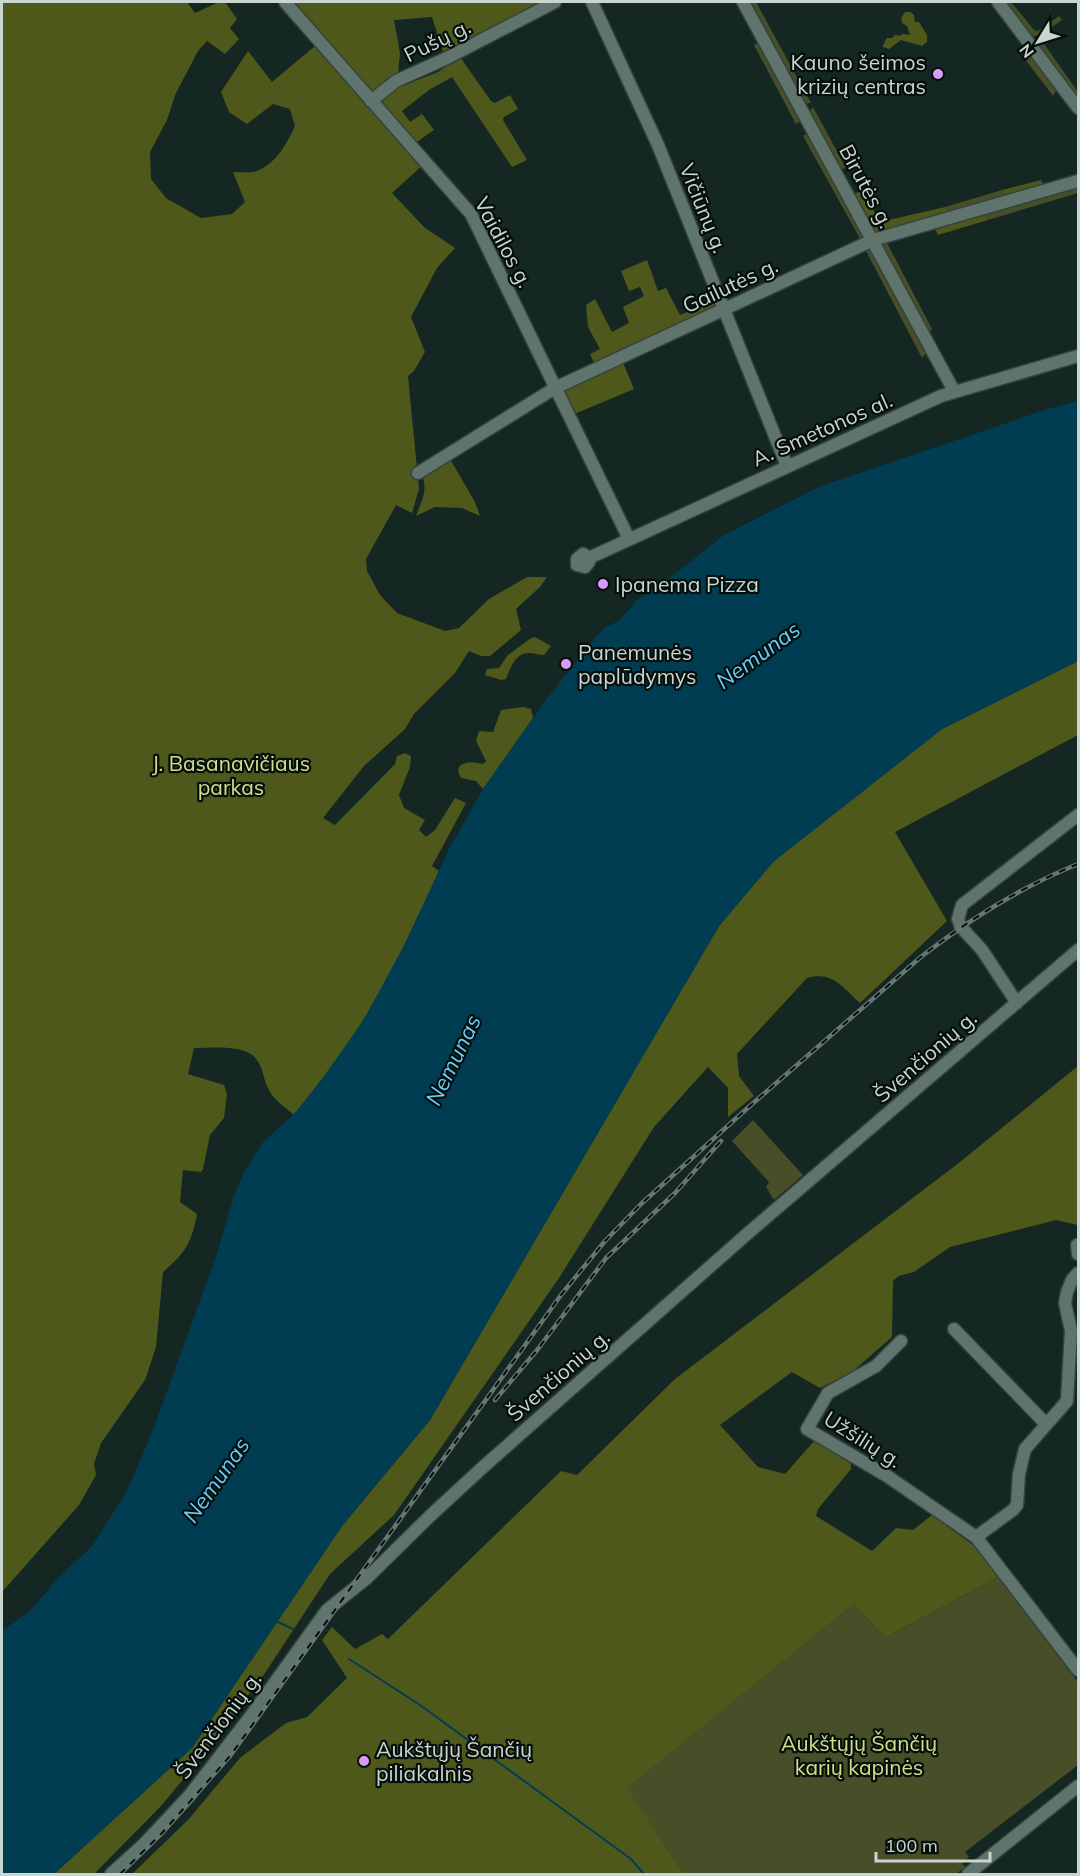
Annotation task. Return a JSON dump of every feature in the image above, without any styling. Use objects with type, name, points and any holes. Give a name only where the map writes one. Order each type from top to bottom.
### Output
[{"type":"street","name":"Vaidilos g.","points":[[285,2],[471,214],[629,539]]},
{"type":"street","name":"Pušų g.","points":[[371,100],[396,81],[447,58],[555,2]]},
{"type":"street","name":"Vičiūnų g.","points":[[592,2],[658,145],[787,466]]},
{"type":"street","name":"Birutės g.","points":[[743,2],[954,391]]},
{"type":"street","points":[[998,2],[1078,108]]},
{"type":"street","name":"Gailutės g.","points":[[418,473],[555,388],[873,240],[1078,181]]},
{"type":"street","name":"A. Smetonos al.","points":[[589,558],[954,391],[1078,356]]},
{"type":"street","points":[[1017,1004],[982,950],[961,927],[958,919],[962,905],[1078,815]]},
{"type":"street","name":"Švenčionių g.","points":[[111,1875],[143,1845],[195,1789],[327,1610],[367,1578],[482,1468],[747,1234],[1078,950]]},
{"type":"street","points":[[976,1537],[1017,1505],[1021,1459],[1025,1449],[1067,1401],[1074,1372],[1071,1331],[1065,1303],[1072,1280],[1078,1273]]},
{"type":"street","points":[[954,1329],[1046,1424]]},
{"type":"street","name":"Užšilių g.","points":[[902,1341],[876,1366],[828,1393],[807,1429],[880,1471],[976,1537],[1078,1670]]},
{"type":"street","points":[[968,1875],[1078,1786]]},
{"type":"green space","name":"J. Basanavičiaus parkas","points":[[2,2],[187,2],[195,13],[219,2],[225,2],[237,19],[230,28],[239,39],[225,54],[207,41],[198,51],[175,95],[167,120],[150,152],[151,179],[166,198],[201,218],[232,214],[245,202],[233,172],[253,172],[267,165],[284,147],[295,126],[290,109],[273,104],[247,124],[229,112],[221,92],[248,51],[272,82],[315,46],[423,165],[392,193],[424,227],[455,248],[437,268],[411,317],[425,352],[414,371],[408,376],[419,489],[412,513],[396,505],[366,559],[367,571],[380,595],[397,613],[445,631],[459,628],[489,599],[527,577],[547,577],[540,587],[516,609],[521,630],[490,656],[481,656],[469,651],[455,673],[414,714],[405,729],[364,766],[323,818],[335,825],[395,764],[397,756],[405,753],[411,756],[410,767],[399,795],[404,808],[425,820],[419,830],[426,837],[435,830],[455,798],[466,803],[432,866],[439,871],[393,967],[362,1022],[321,1081],[294,1115],[272,1095],[261,1067],[251,1054],[231,1048],[194,1048],[188,1074],[224,1085],[227,1094],[224,1118],[210,1135],[201,1172],[183,1170],[180,1202],[197,1214],[186,1247],[163,1272],[156,1347],[145,1380],[101,1443],[94,1464],[96,1475],[79,1505],[2,1592]]},
{"type":"green space","points":[[289,2],[548,2],[445,57],[432,17],[394,20],[400,53],[398,74],[371,92]]},
{"type":"green space","points":[[748,2],[756,2],[811,103],[803,104]]},
{"type":"green space","points":[[1002,2],[1011,2],[1034,30],[1038,31],[1059,16],[1062,20],[1039,36],[1029,36]]},
{"type":"green space","points":[[905,12],[914,15],[915,22],[919,22],[927,35],[927,42],[922,46],[901,40],[889,49],[883,47],[887,38],[902,34],[910,35],[907,26],[902,23],[901,18]]},
{"type":"green space","points":[[761,41],[803,119],[796,124],[754,45]]},
{"type":"green space","points":[[1042,41],[1078,92],[1078,100],[1037,47]]},
{"type":"green space","points":[[1028,49],[1057,89],[1053,96],[1021,54]]},
{"type":"green space","points":[[460,57],[491,101],[495,103],[510,95],[518,109],[504,117],[503,120],[527,160],[512,167],[452,77],[429,90],[402,111],[410,122],[422,114],[434,130],[414,144],[380,104],[395,89],[438,72]]},
{"type":"green space","points":[[813,107],[846,168],[839,170],[808,114]]},
{"type":"green space","points":[[810,132],[867,236],[862,242],[803,136]]},
{"type":"green space","points":[[1041,180],[1044,187],[1005,198],[1002,190]]},
{"type":"green space","points":[[1078,185],[1078,193],[988,220],[985,212]]},
{"type":"green space","points":[[1002,190],[1005,198],[950,215],[945,207]]},
{"type":"green space","points":[[863,191],[880,222],[945,207],[950,215],[877,236],[852,194]]},
{"type":"green space","points":[[985,212],[988,220],[938,235],[934,227]]},
{"type":"green space","points":[[886,241],[932,329],[928,333],[880,245]]},
{"type":"green space","points":[[869,245],[928,351],[922,358],[864,247]]},
{"type":"green space","points":[[647,260],[658,291],[666,288],[680,315],[715,301],[715,308],[595,365],[590,354],[600,349],[588,327],[586,305],[595,299],[612,332],[629,323],[623,307],[644,296],[640,287],[629,291],[621,271]]},
{"type":"green space","points":[[622,360],[634,389],[572,415],[561,388]]},
{"type":"green space","points":[[450,459],[475,502],[480,516],[462,508],[435,507],[416,516],[424,491],[422,475]]},
{"type":"green space","points":[[535,637],[551,646],[544,655],[529,653],[520,656],[514,662],[506,679],[501,680],[485,675],[487,669],[499,668],[508,655]]},
{"type":"green space","points":[[1078,661],[1078,735],[895,832],[947,921],[860,1003],[837,982],[824,977],[807,978],[737,1054],[739,1076],[754,1096],[728,1117],[728,1088],[708,1067],[654,1127],[559,1278],[394,1515],[330,1574],[265,1673],[205,1753],[161,1806],[94,1874],[54,1874],[192,1748],[342,1526],[430,1420],[719,926],[773,862],[942,729]]},
{"type":"green space","points":[[523,707],[531,709],[533,718],[483,789],[476,781],[461,778],[459,768],[461,765],[483,764],[486,761],[476,741],[479,731],[493,732],[501,710]]},
{"type":"green space","points":[[1078,1066],[1078,1225],[1056,1220],[950,1247],[914,1272],[899,1276],[893,1281],[892,1337],[852,1372],[820,1388],[792,1372],[720,1425],[758,1467],[785,1474],[815,1440],[851,1464],[851,1469],[818,1509],[816,1516],[872,1551],[896,1528],[913,1530],[932,1515],[984,1553],[998,1577],[885,1638],[854,1604],[627,1788],[684,1874],[132,1874],[188,1820],[240,1758],[286,1723],[307,1717],[347,1678],[322,1640],[332,1627],[355,1649],[382,1634],[388,1639],[561,1471],[577,1475],[675,1379],[960,1162]]},
{"type":"green space","points":[[753,1120],[803,1175],[774,1200],[766,1187],[769,1182],[732,1141]]},
{"type":"green space","name":"Aukštųjų Šančių karių kapinės","points":[[998,1577],[1078,1682],[1078,1765],[965,1852],[969,1857],[962,1863],[965,1867],[956,1874],[684,1874],[626,1788],[854,1604],[885,1638]]},
{"type":"water","name":"Nemunas","points":[[1078,401],[1078,661],[942,729],[773,862],[719,926],[430,1420],[342,1526],[192,1748],[54,1874],[2,1874],[2,1631],[30,1611],[57,1579],[93,1545],[127,1491],[151,1435],[216,1257],[243,1174],[263,1142],[294,1114],[320,1082],[363,1021],[406,942],[449,849],[483,789],[549,696],[603,629],[620,620],[636,601],[724,535],[821,486],[1051,408]]},
{"type":"waterway","points":[[276,1621],[293,1629]]},
{"type":"waterway","points":[[349,1659],[420,1705],[631,1859],[644,1874]]},
{"type":"railway","points":[[120,1874],[162,1833],[230,1756],[561,1295],[605,1241],[641,1204],[751,1105],[922,956],[997,905],[1036,883],[1078,864]]},
{"type":"railway","points":[[495,1400],[538,1349],[606,1258],[675,1193],[721,1141]]},
{"type":"place","name":"Kauno šeimos krizių centras","points":[[938,74]]},
{"type":"place","name":"Ipanema Pizza","points":[[603,584]]},
{"type":"place","name":"Panemunės paplūdymys","points":[[566,664]]},
{"type":"place","name":"Aukštųjų Šančių piliakalnis","points":[[364,1761]]}]
